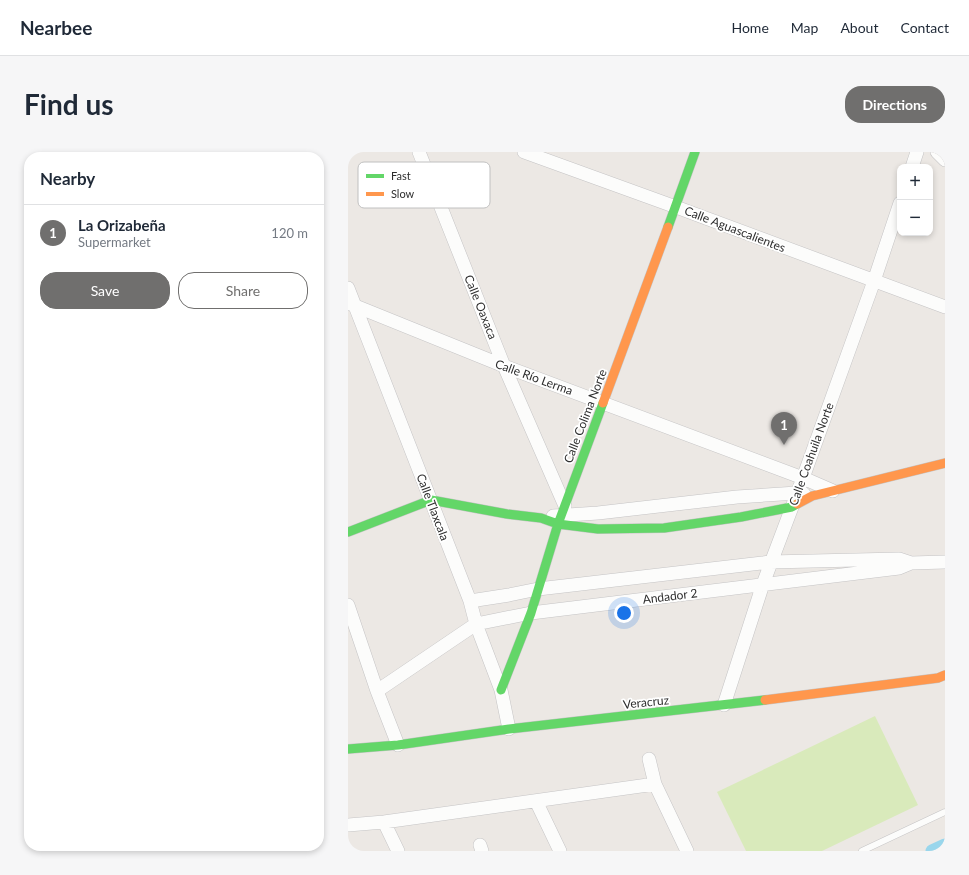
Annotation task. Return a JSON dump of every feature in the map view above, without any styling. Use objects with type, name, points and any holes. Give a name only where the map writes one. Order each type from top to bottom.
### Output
[{"type":"street","name":"Calle Oaxaca","points":[[419,152],[423,162]]},
{"type":"street","name":"Calle Aguascalientes","points":[[524,152],[945,307]]},
{"type":"street","name":"Calle Colima Norte","points":[[501,690],[530,614],[561,515],[676,207],[695,152]]},
{"type":"street","points":[[913,164],[917,152]]},
{"type":"street","points":[[937,152],[945,160]]},
{"type":"street","name":"Calle Oaxaca","points":[[441,208],[561,515]]},
{"type":"street","name":"Calle Coahuila Norte","points":[[724,705],[770,562],[803,478],[874,281],[897,212]]},
{"type":"street","name":"Calle Tlaxcala","points":[[348,288],[351,304],[431,500],[470,601],[476,624],[501,690],[508,729]]},
{"type":"street","name":"Calle Río Lerma","points":[[351,304],[504,366],[604,402],[803,478],[833,491]]},
{"type":"street","points":[[561,515],[598,529],[664,528],[741,517],[792,507],[812,496],[945,463]]},
{"type":"street","points":[[348,532],[431,500],[507,514],[542,518],[797,493],[812,496]]},
{"type":"street","name":"Andador 2","points":[[470,601],[538,589],[770,562],[899,559],[911,563],[945,562]]},
{"type":"street","name":"Andador 2","points":[[377,691],[476,624],[530,614],[899,568],[911,563]]},
{"type":"street","points":[[348,605],[377,691],[398,745]]},
{"type":"street","name":"Veracruz","points":[[348,750],[398,745],[508,729],[724,705],[938,678],[945,674]]},
{"type":"street","points":[[649,759],[655,784],[687,851]]},
{"type":"street","points":[[348,825],[384,822],[655,784]]},
{"type":"street","points":[[536,801],[560,851]]},
{"type":"street","points":[[384,822],[398,851]]},
{"type":"lane","points":[[862,851],[945,812]]},
{"type":"green space","points":[[875,716],[918,805],[822,851],[746,851],[717,792]]},
{"type":"waterway","points":[[932,851],[945,845]]},
{"type":"traffic: fast","points":[[668,227],[695,152]]},
{"type":"traffic: fast","points":[[501,690],[531,613],[558,524],[603,403]]},
{"type":"traffic: fast","points":[[348,532],[431,500],[507,514],[541,518],[558,524],[598,529],[664,528],[741,517],[792,507],[797,504]]},
{"type":"traffic: fast","points":[[348,749],[398,745],[509,729],[765,700]]},
{"type":"traffic: slow","points":[[603,403],[668,227]]},
{"type":"traffic: slow","points":[[797,504],[812,496],[945,463]]},
{"type":"traffic: slow","points":[[765,700],[938,678],[945,675]]},
{"type":"place","name":"La Orizabeña","points":[[784,445]]}]
